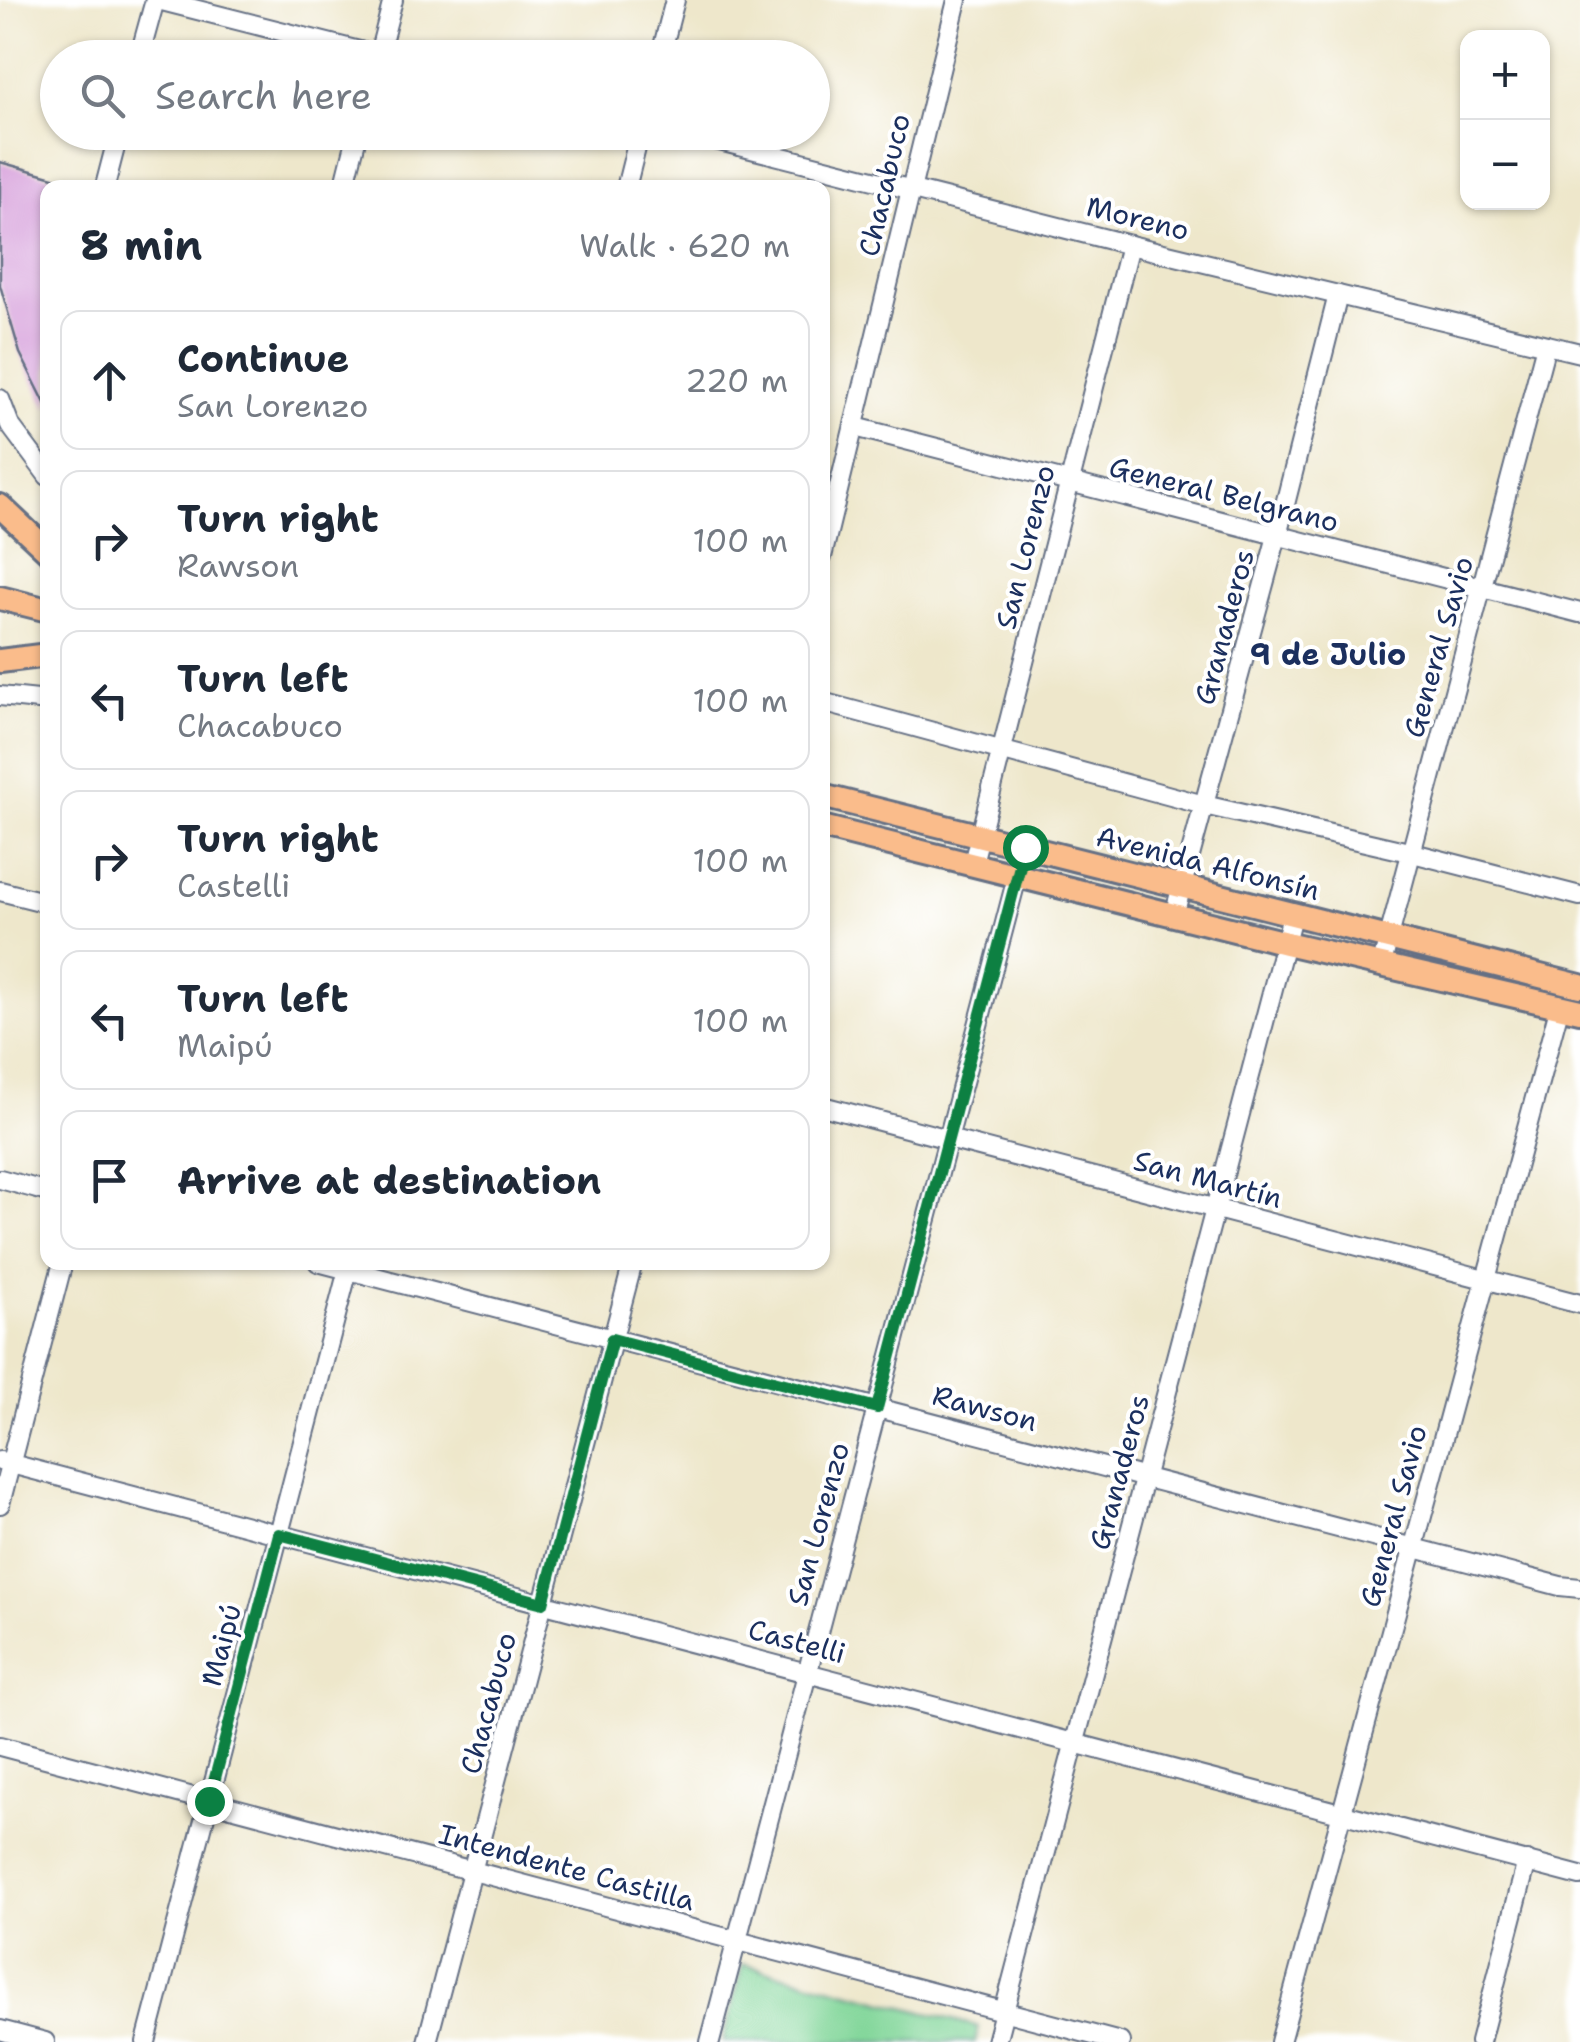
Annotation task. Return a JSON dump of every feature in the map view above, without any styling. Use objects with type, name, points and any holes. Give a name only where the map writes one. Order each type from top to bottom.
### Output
[{"type":"main road","points":[[0,506],[40,544]]},
{"type":"main road","points":[[0,598],[40,608]]},
{"type":"main road","points":[[0,661],[40,656]]},
{"type":"main road","name":"Avenida Alfonsín","points":[[830,798],[1580,986]]},
{"type":"main road","name":"Avenida Alfonsín","points":[[830,829],[1286,943],[1570,1008]]},
{"type":"street","points":[[144,40],[156,0],[314,40]]},
{"type":"street","points":[[385,40],[393,0]]},
{"type":"street","points":[[665,40],[675,0]]},
{"type":"street","name":"Chacabuco","points":[[830,506],[854,427],[957,0]]},
{"type":"street","points":[[107,180],[114,150]]},
{"type":"street","points":[[346,180],[354,150]]},
{"type":"street","points":[[628,180],[636,150]]},
{"type":"street","name":"Moreno","points":[[755,150],[1580,353]]},
{"type":"street","name":"San Lorenzo","points":[[974,863],[1130,245]]},
{"type":"street","name":"Granaderos","points":[[1174,915],[1338,295]]},
{"type":"street","name":"General Savio","points":[[1382,963],[1546,345]]},
{"type":"street","points":[[0,399],[21,443],[40,466]]},
{"type":"street","name":"General Belgrano","points":[[854,427],[1580,614]]},
{"type":"street","points":[[0,696],[40,701]]},
{"type":"street","points":[[830,704],[1204,805],[1580,896]]},
{"type":"street","name":"San Lorenzo","points":[[710,2042],[1025,847]]},
{"type":"street","points":[[0,891],[40,901]]},
{"type":"street","name":"Granaderos","points":[[996,2042],[1292,916]]},
{"type":"street","name":"General Savio","points":[[1280,2042],[1486,1280],[1570,1008]]},
{"type":"street","name":"San Martín","points":[[830,1108],[1580,1304]]},
{"type":"street","points":[[0,1180],[40,1190]]},
{"type":"street","points":[[0,1504],[5,1463],[61,1270]]},
{"type":"street","name":"Maipú","points":[[146,2042],[348,1270]]},
{"type":"street","name":"Rawson","points":[[363,1270],[612,1339],[1560,1586],[1580,1588]]},
{"type":"street","name":"Chacabuco","points":[[427,2042],[631,1270]]},
{"type":"street","name":"Castelli","points":[[5,1463],[1580,1876]]},
{"type":"street","name":"Intendente Castilla","points":[[0,1746],[1120,2042]]},
{"type":"street","points":[[1480,2042],[1527,1861]]},
{"type":"street","points":[[0,2030],[45,2042]]},
{"type":"green space","points":[[743,1964],[979,2027],[975,2042],[723,2042]]},
{"type":"building","points":[[0,162],[64,180],[40,180],[40,393],[20,353],[0,285]]},
{"type":"district","name":"9 de Julio","points":[[1328,654]]},
{"type":"route","points":[[209,1801],[279,1534],[543,1603],[612,1339],[877,1408],[1025,847]]}]
